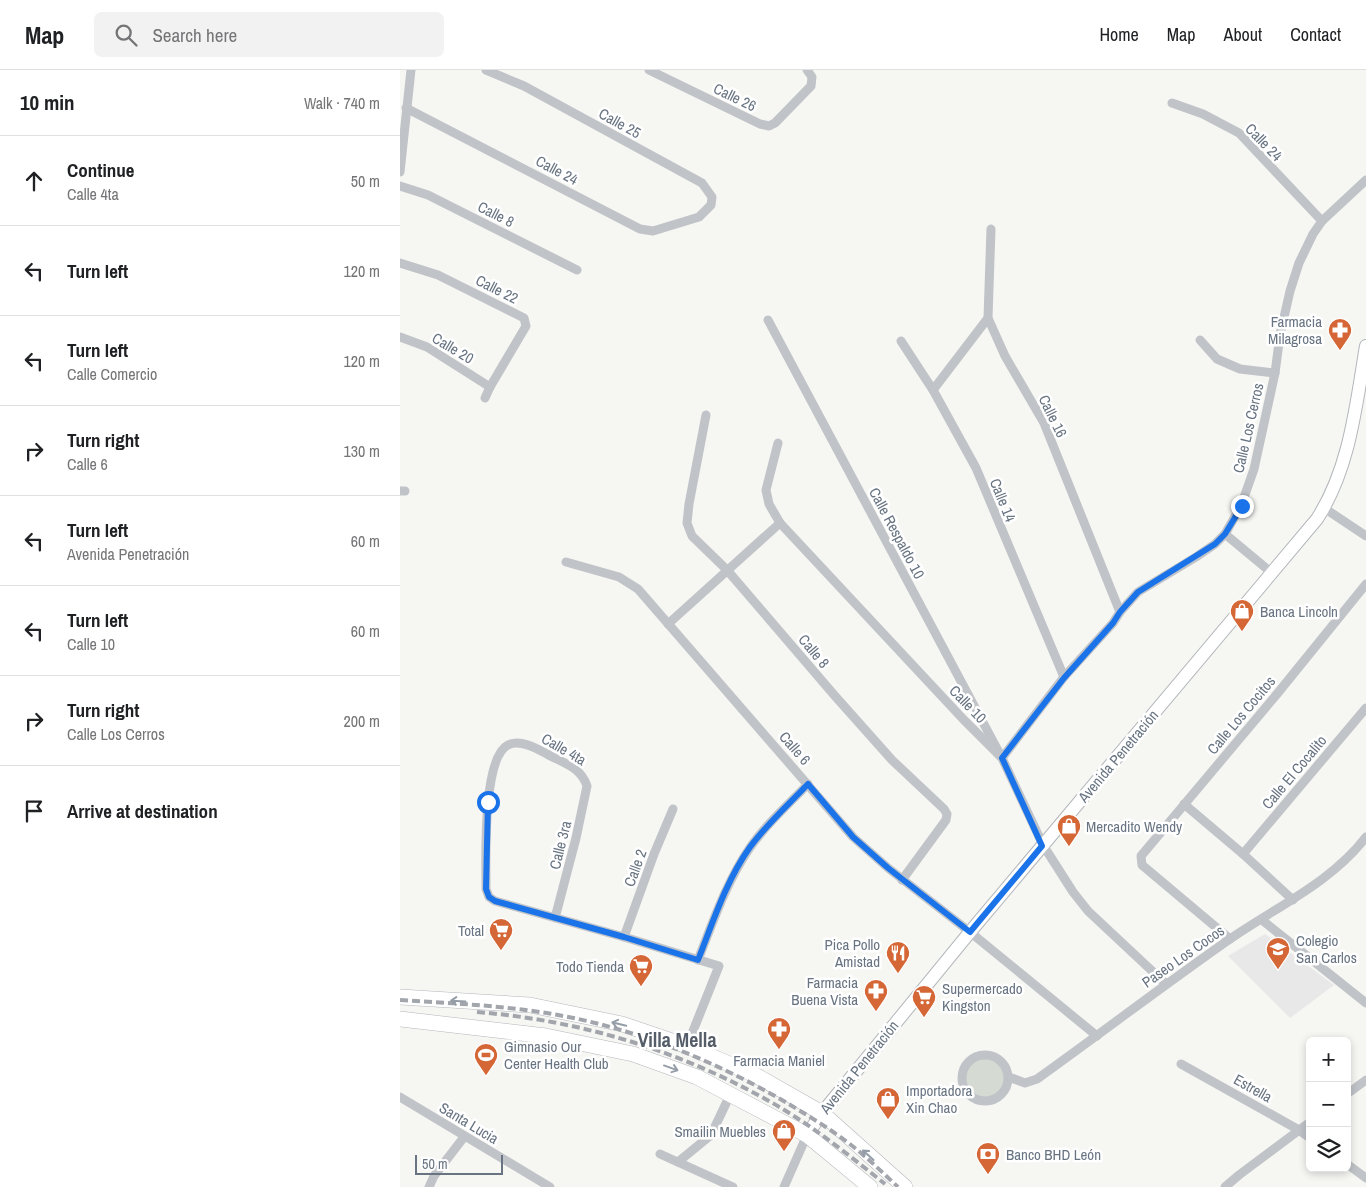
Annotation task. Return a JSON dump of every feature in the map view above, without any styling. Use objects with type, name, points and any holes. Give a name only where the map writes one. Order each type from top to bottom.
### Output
[{"type":"main road","points":[[400,998],[530,1005],[622,1024],[687,1046],[755,1075],[822,1113],[905,1187]]},
{"type":"main road","points":[[400,1019],[546,1036],[633,1054],[696,1077],[806,1135],[870,1187]]},
{"type":"street","points":[[400,172],[410,70]]},
{"type":"street","name":"Calle 25","points":[[486,70],[524,86],[702,184],[712,197],[711,205],[699,217]]},
{"type":"street","name":"Calle 26","points":[[649,70],[760,124],[769,126],[775,123],[811,86],[812,77],[807,70]]},
{"type":"street","name":"Calle 24","points":[[1172,103],[1203,114],[1239,133],[1322,221]]},
{"type":"street","name":"Calle 24","points":[[406,108],[460,134],[640,229],[652,231],[699,217]]},
{"type":"street","name":"Calle Los Cerros","points":[[1002,758],[1064,678],[1138,592],[1196,557],[1215,544],[1225,534],[1242,506],[1254,469],[1275,373],[1280,336],[1296,272],[1313,234],[1322,221],[1366,180]]},
{"type":"street","name":"Calle 8","points":[[400,186],[428,195],[578,270]]},
{"type":"street","name":"Calle 16","points":[[991,229],[988,318],[1005,356],[1044,423],[1120,612]]},
{"type":"street","name":"Calle 22","points":[[400,263],[438,275],[524,318],[526,326],[485,398]]},
{"type":"street","points":[[933,390],[988,318]]},
{"type":"street","name":"Calle Respaldo 10","points":[[768,320],[1002,758]]},
{"type":"street","name":"Calle 20","points":[[400,338],[427,347],[490,387]]},
{"type":"street","points":[[1200,340],[1217,360],[1240,369],[1275,373]]},
{"type":"street","name":"Calle 14","points":[[901,341],[933,390],[976,468],[1064,678]]},
{"type":"street","name":"Avenida Penetración","points":[[806,1135],[970,932],[1272,573],[1324,508],[1346,456],[1366,346]]},
{"type":"street","name":"Calle 8","points":[[706,415],[689,504],[687,523],[692,536],[727,570],[892,760],[947,814],[946,820],[902,880]]},
{"type":"street","name":"Calle 10","points":[[778,443],[766,490],[769,504],[780,524],[1002,758],[1042,846],[1073,892],[1088,911],[1166,984]]},
{"type":"street","points":[[1324,508],[1366,536]]},
{"type":"street","points":[[668,624],[780,524]]},
{"type":"street","points":[[1225,534],[1272,573]]},
{"type":"street","name":"Calle 6","points":[[566,562],[619,577],[638,589],[853,837],[902,880],[970,932],[1097,1036]]},
{"type":"street","name":"Calle Los Cocitos","points":[[1230,939],[1142,864],[1141,856],[1277,694],[1366,584]]},
{"type":"street","name":"Calle El Cocalito","points":[[1243,854],[1366,708]]},
{"type":"street","name":"Calle 4ta","points":[[555,918],[495,901],[489,897],[486,889],[489,782],[502,750],[508,744],[517,743],[528,745],[580,772],[584,778]]},
{"type":"street","name":"Calle 3ra","points":[[555,918],[586,795],[587,786],[584,778]]},
{"type":"street","points":[[698,960],[731,878],[750,848],[774,818],[808,784]]},
{"type":"street","points":[[1184,804],[1293,900]]},
{"type":"street","name":"Calle 2","points":[[624,937],[672,809]]},
{"type":"street","name":"Paseo Los Cocos","points":[[1009,1077],[1025,1083],[1037,1079],[1166,984],[1230,939],[1293,900],[1338,867],[1366,836]]},
{"type":"street","points":[[555,918],[720,966],[687,1046]]},
{"type":"street","points":[[1262,920],[1366,1003]]},
{"type":"street","points":[[990,1054],[1003,1062],[1009,1077],[1008,1084],[999,1097],[985,1101],[977,1100],[966,1090],[962,1076],[964,1068],[974,1057],[990,1054]]},
{"type":"street","name":"Estrella","points":[[1181,1064],[1306,1135]]},
{"type":"street","points":[[1351,1091],[1366,1080]]},
{"type":"street","points":[[678,1162],[712,1135],[730,1095]]},
{"type":"street","name":"Santa Lucia","points":[[400,1097],[550,1187]]},
{"type":"street","points":[[1225,1187],[1306,1125]]},
{"type":"street","points":[[784,1187],[806,1135]]},
{"type":"street","points":[[429,1187],[434,1176],[464,1137]]},
{"type":"street","points":[[660,1154],[733,1187]]},
{"type":"street","points":[[1351,1167],[1366,1178]]},
{"type":"shaded area","name":"Colegio San Carlos","points":[[1265,934],[1334,985],[1290,1018],[1228,956]]},
{"type":"shaded area","points":[[990,1057],[997,1060],[1003,1066],[1006,1077],[1005,1085],[997,1094],[990,1097],[982,1097],[975,1094],[967,1085],[966,1073],[969,1066],[978,1058]]},
{"type":"railway","points":[[400,1000],[540,1012],[604,1025],[667,1045],[728,1072],[806,1114],[853,1147],[898,1187]]},
{"type":"railway","points":[[477,1012],[514,1016],[586,1029],[657,1050],[691,1063],[775,1104],[808,1125],[885,1184]]},
{"type":"place","name":"Farmacia Milagrosa","points":[[1340,351]]},
{"type":"place","name":"Banca Lincoln","points":[[1242,632]]},
{"type":"place","name":"Mercadito Wendy","points":[[1069,847]]},
{"type":"place","name":"Total","points":[[501,951]]},
{"type":"place","name":"Colegio San Carlos","points":[[1278,970]]},
{"type":"place","name":"Pica Pollo Amistad","points":[[898,974]]},
{"type":"place","name":"Todo Tienda","points":[[641,987]]},
{"type":"place","name":"Farmacia Buena Vista","points":[[876,1012]]},
{"type":"place","name":"Supermercado Kingston","points":[[924,1018]]},
{"type":"place","name":"Farmacia Maniel","points":[[779,1050]]},
{"type":"place","name":"Gimnasio Our Center Health Club","points":[[486,1076]]},
{"type":"place","name":"Importadora Xin Chao","points":[[888,1120]]},
{"type":"place","name":"Smailin Muebles","points":[[784,1152]]},
{"type":"place","name":"Banco BHD León","points":[[988,1175]]},
{"type":"district","name":"Villa Mella","points":[[677,1039]]},
{"type":"route","points":[[488,802],[486,889],[489,897],[495,901],[698,960],[731,878],[750,848],[774,818],[808,784],[853,837],[888,868],[970,932],[1042,846],[1002,758],[1064,678],[1138,592],[1215,544],[1225,534],[1242,506]]}]
